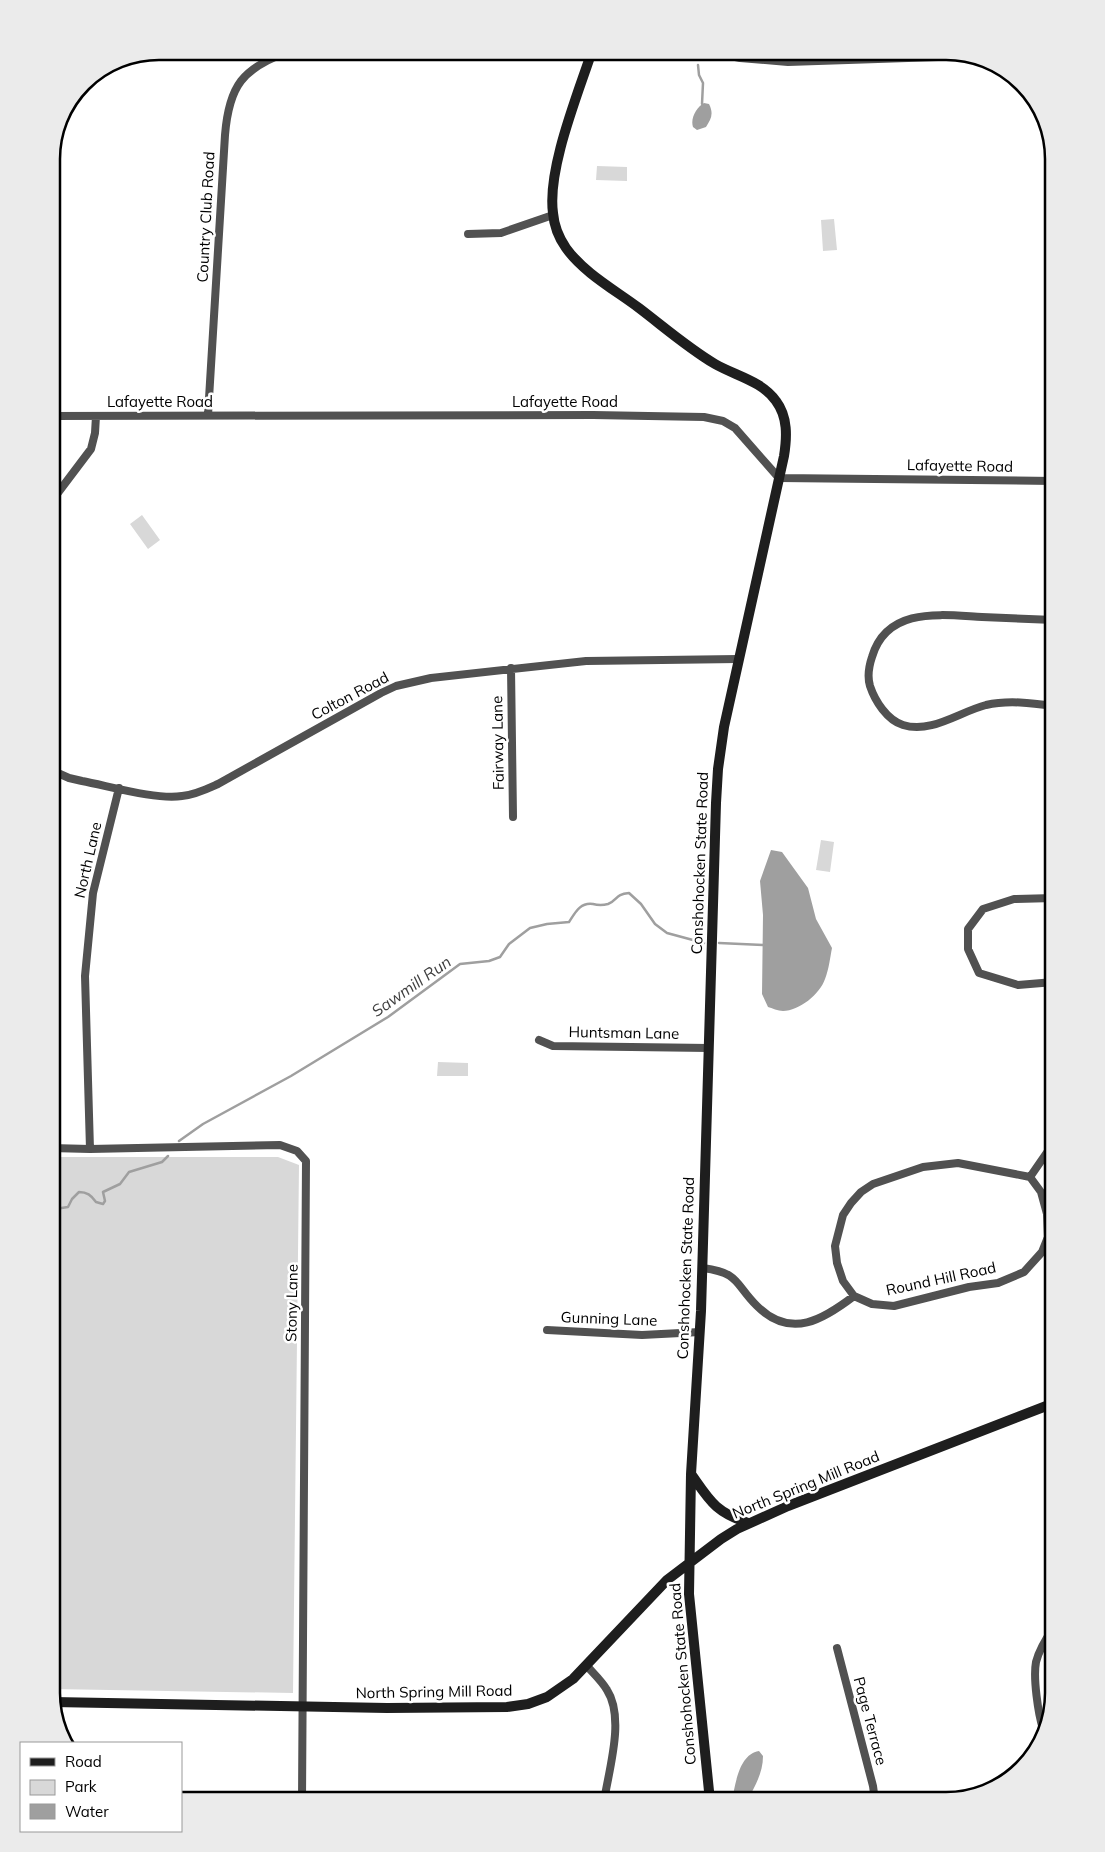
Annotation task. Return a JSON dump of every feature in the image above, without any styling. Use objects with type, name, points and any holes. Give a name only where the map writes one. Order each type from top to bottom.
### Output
[{"type":"main road","name":"Conshohocken State Road","points":[[589,60],[555,172],[552,194],[553,215],[558,232],[566,247],[588,270],[709,360],[755,383],[771,395],[782,412],[786,428],[786,446],[738,659],[724,727],[718,769],[703,1268],[691,1474],[689,1594],[709,1792]]},
{"type":"main road","name":"North Spring Mill Road","points":[[61,1702],[302,1707],[518,1706],[537,1701],[557,1691],[587,1666],[662,1586],[721,1539],[748,1523],[1045,1406]]},
{"type":"main road","points":[[691,1474],[716,1508],[731,1517],[748,1523]]},
{"type":"street","name":"Country Club Road","points":[[208,415],[228,107],[235,90],[247,74],[268,60]]},
{"type":"street","points":[[764,60],[788,62],[848,60]]},
{"type":"street","points":[[468,234],[501,233],[553,215]]},
{"type":"street","name":"Lafayette Road","points":[[60,416],[704,417],[723,421],[735,428],[779,478],[1045,481]]},
{"type":"street","points":[[60,490],[94,442],[96,416]]},
{"type":"street","points":[[1045,620],[938,614],[915,617],[901,622],[882,637],[874,648],[869,667],[869,683],[874,699],[884,712],[901,725],[919,728],[937,724],[987,705],[1016,702],[1045,705]]},
{"type":"street","name":"Colton Road","points":[[60,774],[69,778],[172,797],[195,793],[218,784],[396,686],[431,678],[586,661],[738,659]]},
{"type":"street","name":"Fairway Lane","points":[[511,668],[513,817]]},
{"type":"street","name":"North Lane","points":[[90,1149],[86,966],[93,892],[119,788]]},
{"type":"street","points":[[1045,898],[1014,899],[983,909],[968,929],[968,949],[979,973],[1018,984],[1045,982]]},
{"type":"street","name":"Huntsman Lane","points":[[539,1040],[553,1046],[709,1048]]},
{"type":"street","name":"Stony Lane","points":[[60,1148],[280,1145],[297,1151],[306,1161],[302,1792]]},
{"type":"street","points":[[703,1268],[720,1271],[729,1275],[739,1283],[753,1302],[764,1312],[777,1319],[792,1323],[806,1323],[823,1318],[854,1296],[843,1281],[837,1263],[835,1246],[843,1215],[861,1192],[873,1184],[923,1166],[958,1163],[1030,1177],[1045,1155]]},
{"type":"street","name":"Round Hill Road","points":[[1030,1177],[1041,1192],[1045,1207]]},
{"type":"street","name":"Round Hill Road","points":[[854,1296],[872,1304],[894,1306],[969,1286],[998,1283],[1024,1272],[1042,1252],[1045,1245]]},
{"type":"street","name":"Gunning Lane","points":[[547,1330],[642,1335],[700,1332]]},
{"type":"street","points":[[1041,1722],[1038,1711],[1036,1663],[1045,1640]]},
{"type":"street","name":"Page Terrace","points":[[837,1648],[874,1792]]},
{"type":"street","points":[[587,1666],[607,1689],[614,1704],[614,1735],[605,1792]]},
{"type":"green space","points":[[597,166],[627,167],[627,181],[596,180]]},
{"type":"green space","points":[[834,219],[837,250],[823,251],[821,220]]},
{"type":"green space","points":[[142,515],[160,540],[148,549],[130,524]]},
{"type":"green space","points":[[821,840],[834,842],[830,872],[816,870]]},
{"type":"green space","points":[[438,1062],[468,1063],[468,1076],[437,1076]]},
{"type":"green space","points":[[60,1157],[278,1157],[299,1165],[293,1693],[60,1689]]},
{"type":"water","points":[[704,103],[709,104],[711,116],[706,127],[697,130],[692,124],[693,117]]},
{"type":"water","points":[[771,850],[782,852],[808,888],[816,919],[832,948],[826,975],[819,990],[802,1005],[783,1011],[768,1007],[762,994],[763,915],[760,881]]},
{"type":"water","points":[[759,1751],[763,1756],[762,1768],[758,1779],[752,1792],[734,1792],[742,1764],[752,1753]]},
{"type":"waterway","points":[[698,65],[699,75],[703,83],[702,104]]},
{"type":"waterway","name":"Sawmill Run","points":[[179,1141],[203,1124],[291,1076],[388,1017],[460,964],[489,961],[500,957],[509,944],[530,928],[569,922],[581,906],[608,904],[619,896],[629,893],[641,904],[655,924],[667,933],[704,943]]},
{"type":"waterway","name":"Sawmill Run","points":[[719,943],[763,945]]},
{"type":"waterway","name":"Sawmill Run","points":[[60,1208],[68,1207],[72,1199],[79,1192],[87,1193],[96,1202],[103,1204],[105,1201],[103,1192],[120,1184],[129,1172],[162,1162],[168,1156]]}]
